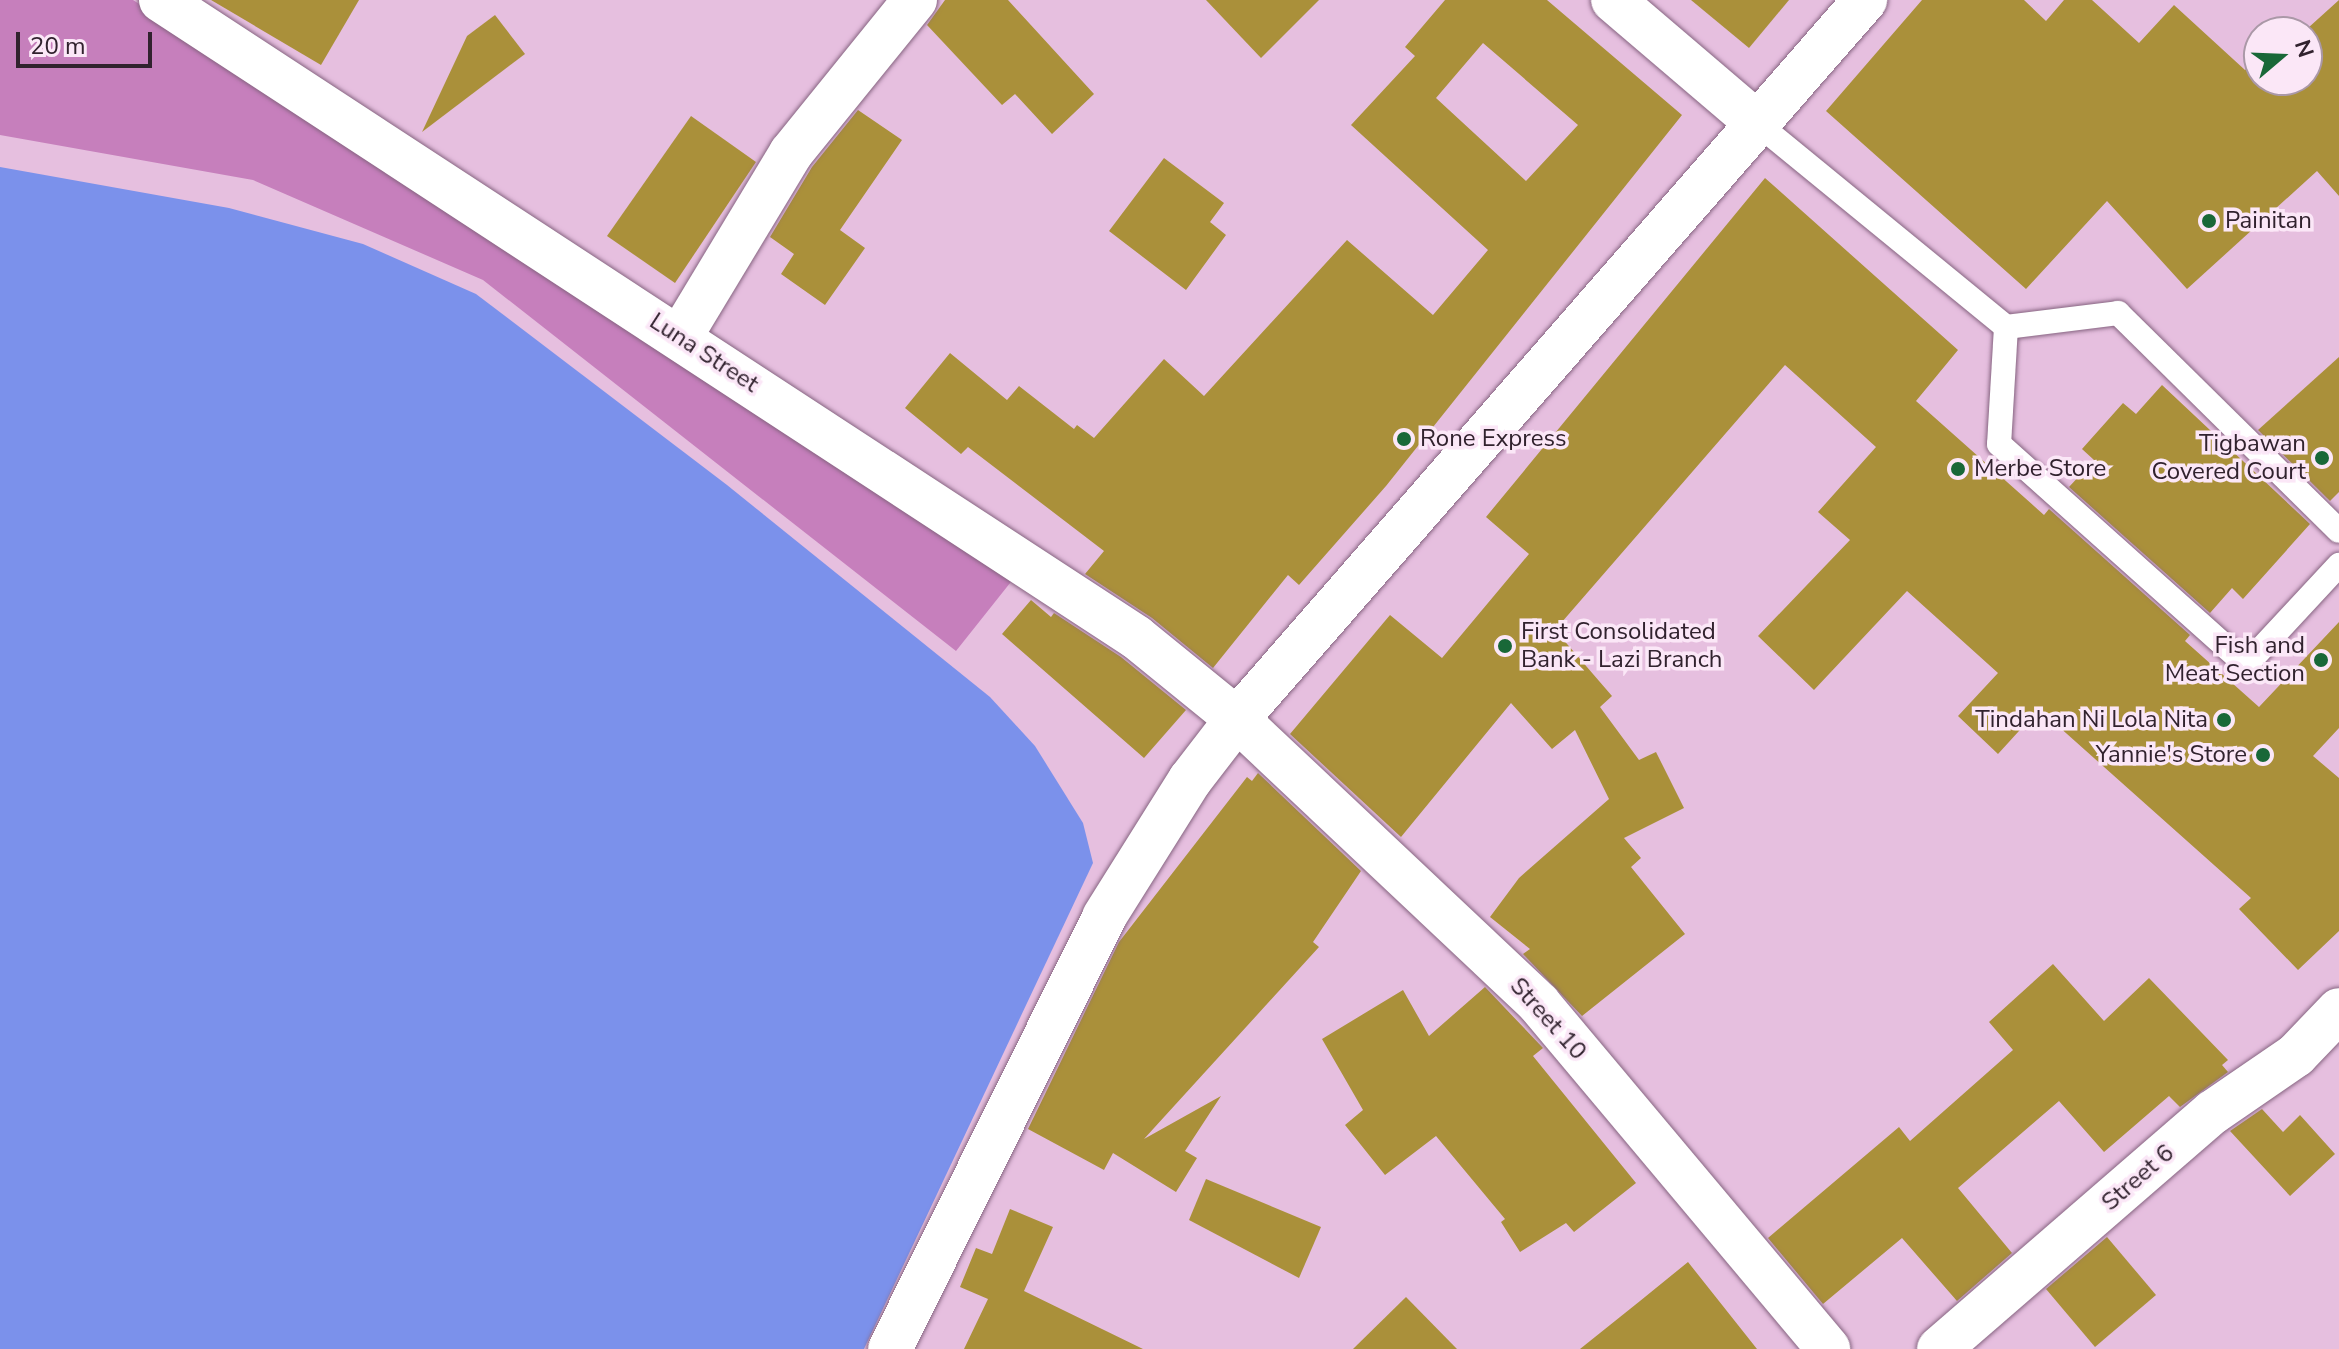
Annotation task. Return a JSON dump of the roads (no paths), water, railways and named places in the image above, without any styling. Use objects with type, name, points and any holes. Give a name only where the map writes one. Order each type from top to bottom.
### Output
[{"type":"street","name":"Luna Street","points":[[161,0],[1083,598],[1237,719]]},
{"type":"street","points":[[680,337],[791,153],[915,0]]},
{"type":"street","points":[[1613,0],[1758,124]]},
{"type":"street","points":[[890,1349],[1097,929],[1190,780],[1237,719],[1495,418],[1865,0]]},
{"type":"street","name":"Street 10","points":[[1237,719],[1539,1004],[1828,1349]]},
{"type":"street","name":"Street 6","points":[[1939,1349],[2213,1112],[2296,1055],[2339,1010]]},
{"type":"lane","points":[[1758,124],[2006,327],[2118,313],[2339,531]]},
{"type":"lane","points":[[2006,327],[1999,444],[2246,665],[2339,565]]},
{"type":"water","points":[[0,167],[229,208],[363,244],[476,294],[727,485],[990,697],[1035,746],[1083,823],[1093,863],[864,1349],[0,1349]]},
{"type":"place","name":"Painitan","points":[[2209,221]]},
{"type":"place","name":"Rone Express","points":[[1404,439]]},
{"type":"place","name":"Tigbawan Covered Court","points":[[2322,458]]},
{"type":"place","name":"Merbe Store","points":[[1958,469]]},
{"type":"place","name":"First Consolidated Bank - Lazi Branch","points":[[1505,646]]},
{"type":"place","name":"Fish and Meat Section","points":[[2321,660]]},
{"type":"place","name":"Tindahan Ni Lola Nita","points":[[2224,720]]},
{"type":"place","name":"Yannie's Store","points":[[2263,755]]}]
